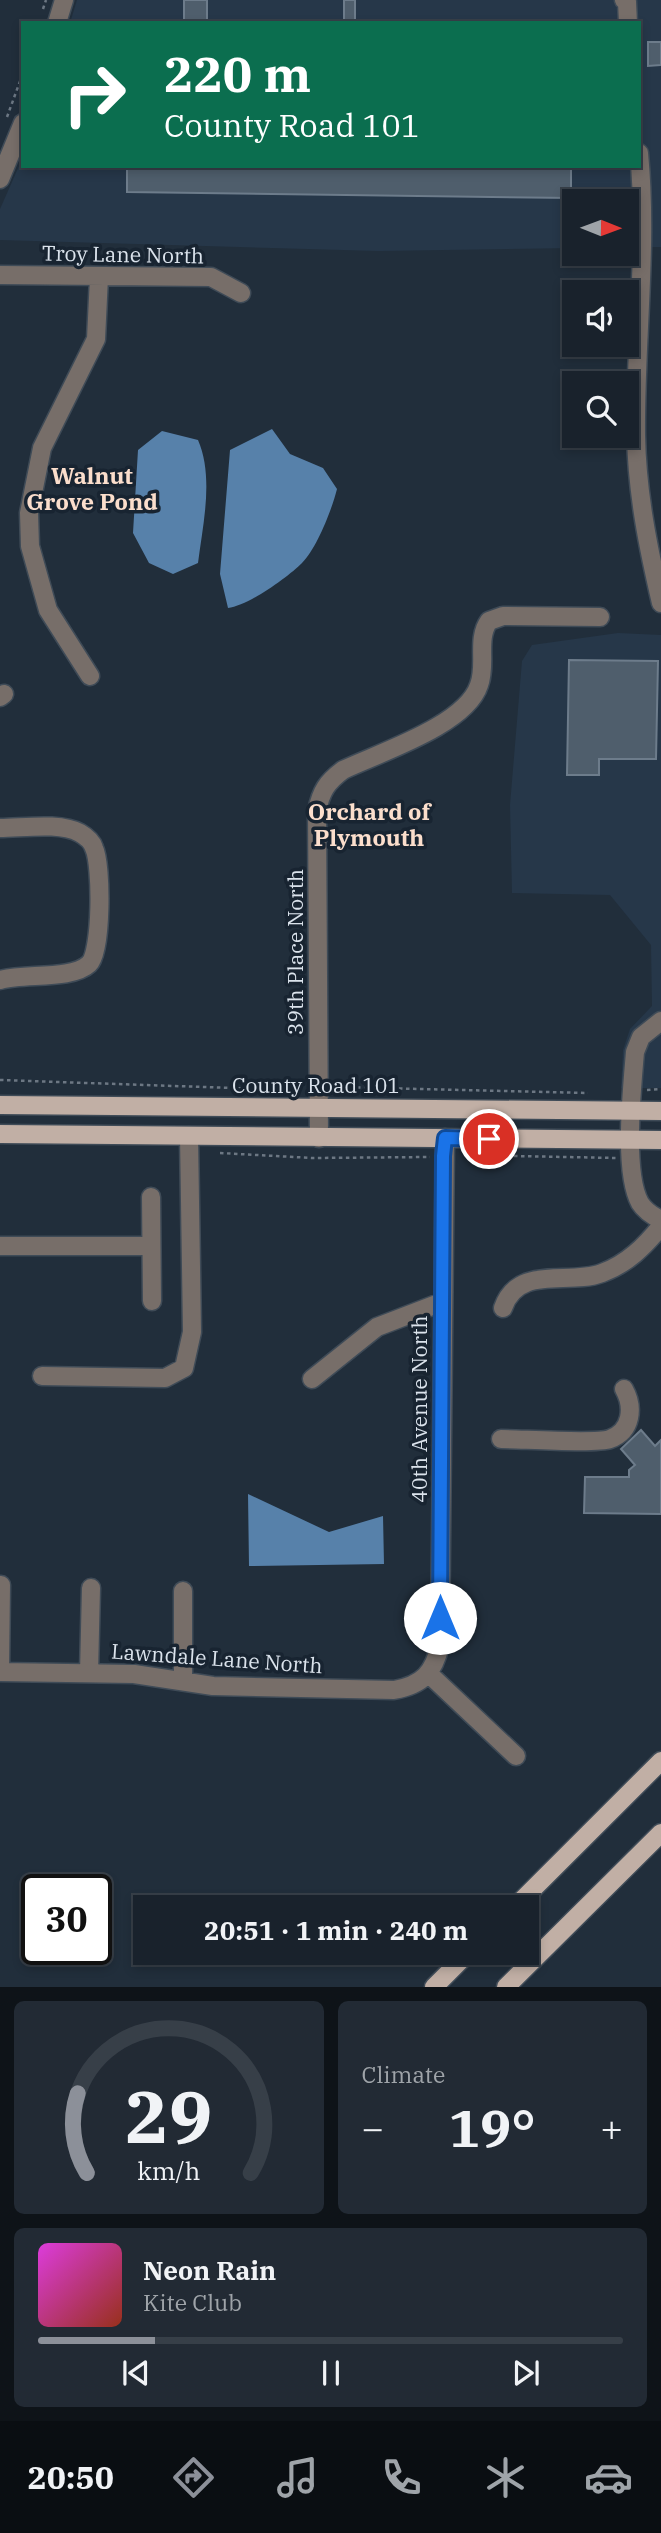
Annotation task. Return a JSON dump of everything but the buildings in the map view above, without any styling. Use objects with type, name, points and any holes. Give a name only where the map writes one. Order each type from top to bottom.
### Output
[{"type":"main road","name":"County Road 101","points":[[0,1105],[661,1111]]},
{"type":"main road","points":[[0,1134],[318,1138],[444,1147],[661,1140]]},
{"type":"main road","points":[[527,1895],[661,1761]]},
{"type":"main road","points":[[506,1987],[661,1833]]},
{"type":"main road","points":[[434,1987],[456,1965]]},
{"type":"street","points":[[58,21],[63,0]]},
{"type":"street","points":[[626,1],[628,21]]},
{"type":"street","points":[[0,179],[14,124]]},
{"type":"street","points":[[639,168],[641,223],[636,436],[641,513],[661,603]]},
{"type":"street","name":"Troy Lane North","points":[[0,275],[211,277],[241,293]]},
{"type":"street","points":[[90,676],[48,610],[30,546],[29,513],[42,448],[96,339],[99,277]]},
{"type":"street","name":"39th Place North","points":[[318,1138],[317,811],[320,794],[330,780],[343,770],[463,711],[480,684],[484,628],[489,621],[503,617],[600,617]]},
{"type":"street","points":[[0,828],[78,832],[90,839],[98,864],[97,948],[90,964],[74,972],[24,974],[0,980]]},
{"type":"street","points":[[661,1021],[641,1037],[635,1052],[632,1111],[634,1185],[641,1205],[661,1220]]},
{"type":"street","points":[[42,1376],[164,1378],[184,1368],[192,1332],[189,1136]]},
{"type":"street","name":"40th Avenue North","points":[[428,1675],[436,1661],[440,1645],[444,1147]]},
{"type":"street","points":[[150,1197],[152,1301]]},
{"type":"street","points":[[502,1308],[511,1292],[530,1280],[585,1279],[605,1272],[627,1260],[661,1226]]},
{"type":"street","points":[[0,1245],[151,1246]]},
{"type":"street","points":[[312,1379],[377,1327],[442,1301]]},
{"type":"street","points":[[501,1439],[610,1439],[626,1426],[630,1414],[624,1389]]},
{"type":"street","points":[[0,1672],[1,1585]]},
{"type":"street","points":[[89,1673],[90,1588]]},
{"type":"street","points":[[183,1591],[183,1680]]},
{"type":"street","name":"Lawndale Lane North","points":[[0,1672],[156,1675],[237,1687],[394,1690],[418,1684],[428,1675]]},
{"type":"street","points":[[428,1675],[516,1756]]},
{"type":"path","points":[[14,124],[21,84]]},
{"type":"path","points":[[0,1080],[6,1080]]},
{"type":"path","points":[[656,1089],[661,1089]]},
{"type":"path","points":[[216,1153],[313,1158],[444,1147]]},
{"type":"path","points":[[504,1155],[609,1158]]},
{"type":"shaded area","points":[[77,0],[661,0],[661,247],[639,247],[639,189],[562,189],[562,248],[378,251],[0,240],[0,209],[21,162],[21,168],[641,168],[641,21],[71,21]]},
{"type":"shaded area","points":[[618,633],[661,635],[661,1088],[621,1088],[623,1050],[630,1029],[652,1006],[651,945],[610,895],[512,893],[510,805],[522,661],[532,645]]},
{"type":"water","points":[[272,429],[290,454],[323,468],[337,489],[328,517],[302,563],[257,597],[228,608],[220,574],[230,450]]},
{"type":"water","points":[[162,431],[198,440],[205,469],[206,501],[198,563],[173,574],[149,563],[133,533],[138,450]]},
{"type":"water","points":[[248,1494],[329,1532],[383,1516],[384,1564],[249,1566]]},
{"type":"district","name":"Walnut Grove Pond","points":[[92,488]]},
{"type":"district","name":"Orchard of Plymouth","points":[[369,824]]},
{"type":"route","points":[[440,1618],[443,1156],[445,1138],[489,1139]]}]
